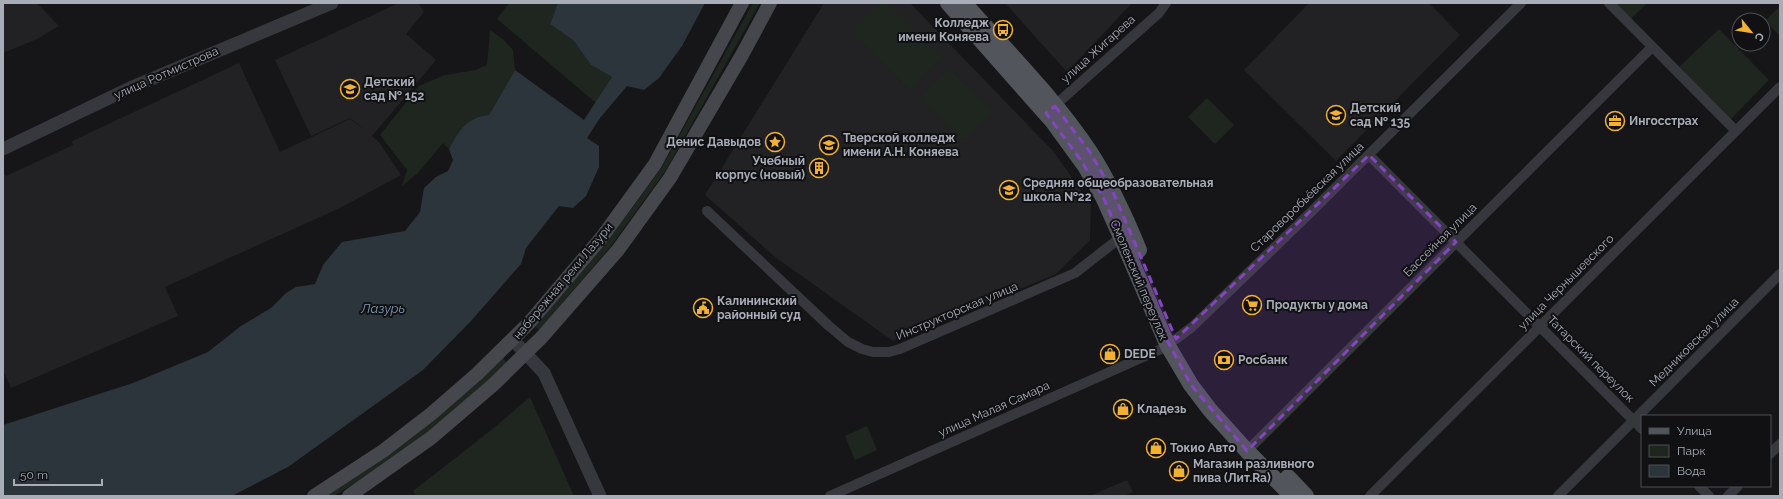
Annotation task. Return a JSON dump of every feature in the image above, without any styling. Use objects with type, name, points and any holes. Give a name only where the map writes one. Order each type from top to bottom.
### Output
[{"type":"main road","name":"набережная реки Лазури","points":[[314,496],[372,458],[462,388],[534,318],[602,237],[655,164],[742,3]]},
{"type":"main road","name":"набережная реки Лазури","points":[[349,496],[393,466],[450,423],[526,354],[618,250],[670,178],[742,55],[770,3]]},
{"type":"main road","name":"Смоленский переулок","points":[[948,3],[1079,137],[1099,168],[1172,343],[1186,358],[1207,391],[1251,448],[1292,496]]},
{"type":"main road","name":"Смоленский переулок","points":[[964,3],[1050,109]]},
{"type":"main road","name":"Смоленский переулок","points":[[1251,448],[1306,496]]},
{"type":"street","name":"улица Ротмистрова","points":[[3,149],[130,88],[332,3]]},
{"type":"street","name":"улица Жигарева","points":[[1050,109],[1159,13],[1166,3]]},
{"type":"street","name":"Староворобьёвская улица","points":[[1172,343],[1192,327],[1369,155],[1521,3]]},
{"type":"street","points":[[1609,3],[1736,131]]},
{"type":"street","name":"Бассейная улица","points":[[1251,448],[1652,47]]},
{"type":"street","name":"улица Чернышевского","points":[[1370,496],[1780,87]]},
{"type":"street","name":"Татарский переулок","points":[[1369,155],[1641,428]]},
{"type":"street","name":"Инструкторская улица","points":[[707,211],[829,326],[853,345],[862,349],[878,352],[900,349],[1075,273],[1126,233]]},
{"type":"street","name":"Медниковская улица","points":[[1558,496],[1780,274]]},
{"type":"street","points":[[513,340],[544,373],[600,496]]},
{"type":"street","name":"улица Малая Самара","points":[[830,496],[1172,343]]},
{"type":"street","points":[[1771,453],[1780,444]]},
{"type":"street","points":[[1700,487],[1709,496]]},
{"type":"street","points":[[1728,496],[1737,487]]},
{"type":"highlighted area","points":[[1055,106],[1090,152],[1113,192],[1176,339],[1369,155],[1456,242],[1247,451],[1191,385],[1161,329],[1103,197],[1080,159],[1046,113]]},
{"type":"shaded area","points":[[3,3],[37,3],[59,26],[37,39],[3,53]]},
{"type":"shaded area","points":[[399,3],[418,3],[424,12],[406,34],[436,60],[372,136],[379,142],[401,175],[340,208],[165,287],[178,316],[11,388],[3,370],[3,172],[6,176],[73,145],[72,141],[239,63],[280,152],[350,119],[365,130],[350,118],[311,136],[275,60]]},
{"type":"shaded area","name":"Тверской колледж имени А.Н. Коняева","points":[[824,3],[910,3],[1054,152],[1091,205],[1090,240],[1056,274],[893,341],[775,257],[705,195]]},
{"type":"shaded area","points":[[1005,3],[1132,3],[1067,72]]},
{"type":"shaded area","name":"Детский сад № 135","points":[[1309,3],[1429,3],[1460,35],[1336,161],[1244,70]]},
{"type":"shaded area","points":[[1127,480],[1133,492],[1124,496],[1090,496]]},
{"type":"green space","points":[[509,3],[558,3],[550,24],[575,42],[591,65],[612,77],[596,103],[497,19]]},
{"type":"green space","points":[[753,3],[760,3],[666,170],[611,246],[539,330],[535,326],[606,243],[662,167]]},
{"type":"green space","points":[[880,3],[888,3],[942,57],[910,90],[851,32]]},
{"type":"green space","points":[[1612,3],[1647,3],[1630,20]]},
{"type":"green space","points":[[1780,6],[1780,36],[1771,27],[1771,15]]},
{"type":"green space","points":[[1719,29],[1731,41],[1731,52],[1742,52],[1769,80],[1731,119],[1679,67]]},
{"type":"green space","points":[[490,30],[504,40],[513,50],[515,70],[489,115],[474,119],[464,126],[456,136],[449,149],[443,143],[418,173],[402,186],[407,170],[380,135],[419,86],[445,75],[475,70],[487,65]]},
{"type":"green space","points":[[949,68],[992,110],[962,140],[920,98]]},
{"type":"green space","points":[[1207,98],[1234,125],[1215,144],[1188,117]]},
{"type":"green space","points":[[503,358],[507,363],[468,400],[418,439],[368,475],[334,496],[321,496]]},
{"type":"green space","points":[[530,397],[574,496],[416,496],[413,491],[495,427]]},
{"type":"green space","points":[[867,426],[877,450],[855,460],[845,436]]},
{"type":"water","name":"Лазурь","points":[[558,3],[705,3],[682,46],[659,78],[644,90],[627,86],[600,118],[587,138],[599,146],[599,167],[586,196],[573,208],[559,206],[526,248],[521,264],[471,321],[423,370],[288,467],[232,496],[3,496],[3,425],[133,383],[208,352],[241,326],[271,308],[286,293],[296,287],[315,284],[323,265],[342,242],[405,231],[420,212],[424,188],[436,177],[448,171],[453,160],[449,149],[456,136],[469,122],[481,116],[489,115],[515,70],[584,120],[612,77],[591,65],[574,41],[550,24]]},
{"type":"place","name":"Колледж имени Коняева","points":[[1003,30]]},
{"type":"place","name":"Детский сад № 152","points":[[350,89]]},
{"type":"place","name":"Детский сад № 135","points":[[1336,115]]},
{"type":"place","name":"Ингосстрах","points":[[1615,121]]},
{"type":"place","name":"Денис Давыдов","points":[[775,142]]},
{"type":"place","name":"Тверской колледж имени А.Н. Коняева","points":[[829,145]]},
{"type":"place","name":"Учебный корпус (новый)","points":[[819,168]]},
{"type":"place","name":"Средняя общеобразовательная школа №22","points":[[1009,190]]},
{"type":"place","name":"Продукты у дома","points":[[1252,305]]},
{"type":"place","name":"Калининский районный суд","points":[[703,308]]},
{"type":"place","name":"DEDE","points":[[1110,354]]},
{"type":"place","name":"Росбанк","points":[[1224,360]]},
{"type":"place","name":"Кладезь","points":[[1123,409]]},
{"type":"place","name":"Токио Авто","points":[[1156,448]]},
{"type":"place","name":"Магазин разливного пива (Лит.Ra)","points":[[1179,471]]}]
